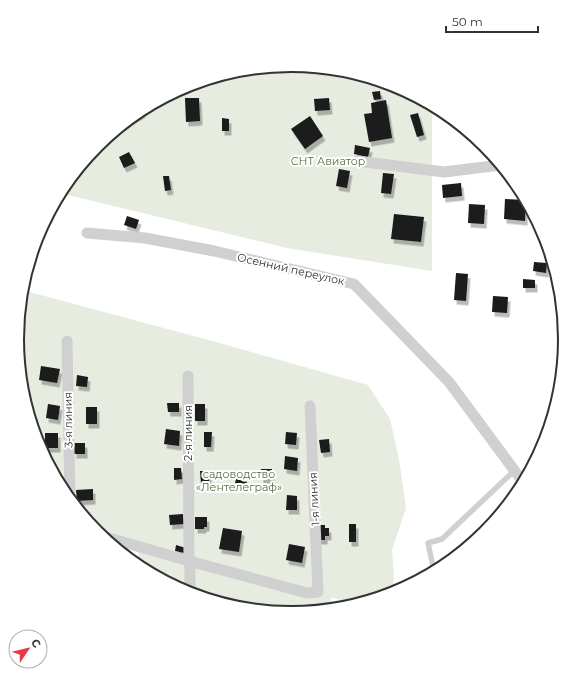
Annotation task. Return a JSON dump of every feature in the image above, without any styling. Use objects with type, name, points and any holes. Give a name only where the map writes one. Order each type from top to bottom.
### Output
[{"type":"street","points":[[357,162],[444,172],[495,166]]},
{"type":"street","name":"Осенний переулок","points":[[87,233],[145,238],[214,250],[354,284],[449,382],[519,476]]},
{"type":"street","name":"3-я линия","points":[[67,342],[70,488]]},
{"type":"street","name":"2-я линия","points":[[188,376],[190,585]]},
{"type":"street","name":"1-я линия","points":[[189,561],[307,593],[318,592],[310,406]]},
{"type":"street","points":[[116,540],[189,561]]},
{"type":"lane","points":[[433,565],[428,543],[442,539],[515,470]]},
{"type":"green space","name":"СНТ Авиатор","points":[[274,72],[308,72],[343,77],[393,92],[432,112],[432,271],[287,248],[66,195],[90,162],[115,138],[143,116],[189,92],[239,77]]},
{"type":"green space","name":"садоводство «Лентелеграф»","points":[[28,292],[216,342],[368,385],[390,419],[399,459],[406,508],[392,550],[394,575],[393,585],[343,600],[331,597],[331,602],[326,603],[291,606],[256,603],[205,591],[173,578],[157,570],[138,558],[138,550],[123,546],[90,515],[69,487],[44,441],[33,408],[26,373],[24,338]]},
{"type":"building","points":[[380,91],[381,99],[374,100],[372,92]]},
{"type":"building","points":[[185,98],[199,98],[200,121],[186,122]]},
{"type":"building","points":[[329,98],[330,110],[315,111],[314,99]]},
{"type":"building","points":[[386,100],[392,138],[369,142],[364,114],[372,113],[371,103]]},
{"type":"building","points":[[418,113],[424,135],[417,137],[410,115]]},
{"type":"building","points":[[310,116],[323,136],[305,149],[291,129]]},
{"type":"building","points":[[222,118],[229,119],[229,131],[222,131]]},
{"type":"building","points":[[355,145],[370,148],[368,157],[354,154]]},
{"type":"building","points":[[129,152],[135,163],[124,168],[119,157]]},
{"type":"building","points":[[339,169],[350,171],[347,188],[336,186]]},
{"type":"building","points":[[383,173],[394,174],[391,194],[381,193]]},
{"type":"building","points":[[163,176],[169,176],[171,190],[165,191]]},
{"type":"building","points":[[461,183],[462,196],[443,198],[442,185]]},
{"type":"building","points":[[505,199],[519,200],[525,211],[525,221],[504,219]]},
{"type":"building","points":[[469,204],[485,205],[484,224],[468,223]]},
{"type":"building","points":[[394,214],[424,217],[421,242],[391,239]]},
{"type":"building","points":[[127,216],[139,220],[136,229],[124,225]]},
{"type":"building","points":[[534,262],[547,263],[546,273],[533,271]]},
{"type":"building","points":[[456,273],[468,274],[466,301],[454,300]]},
{"type":"building","points":[[523,279],[535,280],[535,288],[523,288]]},
{"type":"building","points":[[493,296],[508,297],[507,313],[492,312]]},
{"type":"building","points":[[41,366],[60,369],[57,383],[39,380]]},
{"type":"building","points":[[77,375],[88,377],[87,387],[76,386]]},
{"type":"building","points":[[167,403],[179,403],[179,412],[168,412]]},
{"type":"building","points":[[48,404],[60,406],[58,420],[46,418]]},
{"type":"building","points":[[195,404],[205,404],[205,421],[195,421]]},
{"type":"building","points":[[86,407],[97,407],[97,424],[86,424]]},
{"type":"building","points":[[166,429],[180,431],[179,446],[164,444]]},
{"type":"building","points":[[204,432],[212,432],[211,447],[204,447]]},
{"type":"building","points":[[286,432],[297,433],[296,445],[285,444]]},
{"type":"building","points":[[45,433],[58,433],[58,448],[48,448],[45,443]]},
{"type":"building","points":[[329,439],[330,452],[321,453],[319,440]]},
{"type":"building","points":[[74,443],[85,443],[85,454],[74,454]]},
{"type":"building","points":[[285,456],[298,458],[297,471],[284,469]]},
{"type":"building","points":[[174,468],[181,468],[182,479],[174,480]]},
{"type":"building","points":[[261,469],[272,469],[272,479],[261,479]]},
{"type":"building","points":[[200,471],[209,471],[209,484],[201,484]]},
{"type":"building","points":[[236,479],[247,482],[246,486],[235,483]]},
{"type":"building","points":[[93,489],[93,500],[79,501],[77,498],[76,490]]},
{"type":"building","points":[[287,495],[297,496],[297,510],[286,510]]},
{"type":"building","points":[[183,514],[184,524],[170,525],[169,515]]},
{"type":"building","points":[[195,517],[207,517],[207,527],[204,527],[204,529],[195,529]]},
{"type":"building","points":[[349,524],[356,524],[356,542],[349,542]]},
{"type":"building","points":[[317,525],[325,525],[325,528],[329,528],[329,536],[325,536],[325,540],[317,540]]},
{"type":"building","points":[[223,528],[242,531],[239,552],[219,549]]},
{"type":"building","points":[[289,544],[305,547],[302,563],[286,560]]},
{"type":"building","points":[[176,545],[186,548],[185,553],[175,551]]}]
